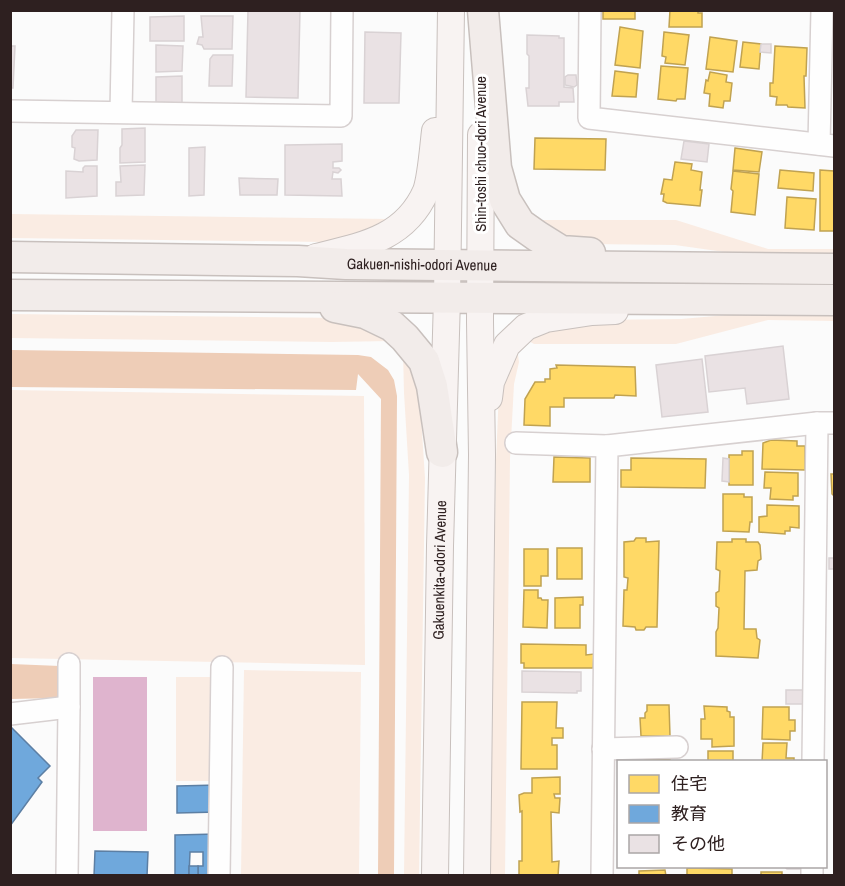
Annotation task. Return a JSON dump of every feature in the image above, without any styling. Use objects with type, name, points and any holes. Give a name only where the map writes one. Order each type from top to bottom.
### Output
[{"type":"highway","points":[[483,10],[496,168],[505,200],[520,224],[561,251],[590,254],[668,254],[708,268]]},
{"type":"highway","name":"Gakuen-nishi-odori Avenue","points":[[10,257],[298,261],[447,266],[834,269]]},
{"type":"highway","points":[[10,295],[834,300]]},
{"type":"highway","points":[[289,296],[366,313],[392,326],[405,338],[424,361],[432,386],[442,452]]},
{"type":"main road","points":[[298,261],[361,246],[386,236],[405,221],[415,209],[426,189],[432,158],[450,10]]},
{"type":"main road","name":"Shin-toshi chuo-dori Avenue","points":[[447,266],[450,10]]},
{"type":"main road","name":"Shin-toshi chuo-dori Avenue","points":[[480,298],[483,10]]},
{"type":"main road","name":"Gakuenkita-odori Avenue","points":[[435,876],[447,266]]},
{"type":"main road","points":[[477,876],[482,455],[480,298]]},
{"type":"main road","points":[[482,455],[491,382],[507,345],[526,327],[546,319],[592,312],[665,310],[705,299]]},
{"type":"street","points":[[121,112],[123,10]]},
{"type":"street","points":[[10,111],[340,116],[342,10]]},
{"type":"street","points":[[590,10],[589,118],[827,145],[822,10]]},
{"type":"street","points":[[516,443],[607,446],[826,423],[813,760]]},
{"type":"street","points":[[602,876],[607,446]]},
{"type":"street","points":[[67,876],[69,664]]},
{"type":"street","points":[[219,876],[222,667]]},
{"type":"street","points":[[10,714],[69,707]]},
{"type":"street","points":[[603,749],[677,747]]},
{"type":"shaded area","points":[[11,214],[390,219],[353,238],[324,242],[11,238]]},
{"type":"shaded area","points":[[531,220],[676,220],[768,249],[834,249],[834,258],[767,258],[675,245],[587,244],[569,240]]},
{"type":"shaded area","points":[[772,311],[834,312],[834,321],[768,320],[676,344],[534,344],[527,340],[533,334],[591,320],[681,319]]},
{"type":"shaded area","points":[[11,314],[344,318],[391,341],[11,338]]},
{"type":"shaded area","points":[[517,348],[519,362],[514,384],[510,459],[505,875],[490,876],[499,390]]},
{"type":"shaded area","points":[[11,350],[358,355],[371,357],[388,370],[394,380],[397,396],[394,875],[378,875],[381,399],[358,374],[356,390],[11,387]]},
{"type":"shaded area","points":[[403,351],[418,371],[425,478],[419,876],[404,875],[409,475]]},
{"type":"shaded area","points":[[11,390],[364,396],[365,665],[11,658]]},
{"type":"shaded area","points":[[11,664],[60,666],[58,698],[11,699]]},
{"type":"shaded area","points":[[244,670],[361,672],[359,875],[241,875]]},
{"type":"shaded area","points":[[93,677],[147,677],[147,831],[93,831]]},
{"type":"shaded area","points":[[176,677],[217,677],[216,781],[176,781]]},
{"type":"building: 住宅","points":[[603,10],[635,10],[635,19],[603,19]]},
{"type":"building: 住宅","points":[[670,10],[698,10],[698,13],[702,13],[702,27],[669,27]]},
{"type":"building: 住宅","points":[[620,27],[643,31],[640,68],[615,65]]},
{"type":"building: 住宅","points":[[664,32],[689,35],[685,65],[665,63],[666,57],[662,56]]},
{"type":"building: 住宅","points":[[710,37],[737,41],[733,72],[706,69]]},
{"type":"building: 住宅","points":[[743,42],[761,44],[759,69],[740,67]]},
{"type":"building: 住宅","points":[[775,46],[807,48],[806,76],[804,76],[805,108],[776,105],[777,97],[770,96]]},
{"type":"building: 住宅","points":[[661,66],[688,68],[685,99],[676,101],[658,99]]},
{"type":"building: 住宅","points":[[615,71],[638,74],[636,97],[612,96]]},
{"type":"building: 住宅","points":[[710,72],[727,75],[726,82],[732,83],[730,101],[724,101],[723,108],[709,106],[710,94],[704,93]]},
{"type":"building: 住宅","points":[[535,138],[606,139],[605,170],[534,169]]},
{"type":"building: 住宅","points":[[735,148],[762,152],[759,172],[733,170]]},
{"type":"building: 住宅","points":[[675,162],[692,164],[691,170],[702,172],[700,206],[663,201],[664,194],[661,194],[664,179],[672,180]]},
{"type":"building: 住宅","points":[[780,170],[814,173],[813,191],[778,188]]},
{"type":"building: 住宅","points":[[820,170],[834,171],[834,231],[820,231]]},
{"type":"building: 住宅","points":[[733,171],[759,174],[755,215],[731,212]]},
{"type":"building: 住宅","points":[[787,197],[816,199],[814,230],[785,228]]},
{"type":"building: 住宅","points":[[556,365],[635,367],[636,396],[564,398],[564,407],[550,407],[550,426],[524,425],[525,399],[535,382],[545,382],[545,379],[550,379],[550,369],[557,368]]},
{"type":"building: 住宅","points":[[771,440],[797,441],[797,446],[805,446],[805,470],[762,469],[763,443]]},
{"type":"building: 住宅","points":[[742,451],[753,451],[753,485],[729,485],[729,455],[742,455]]},
{"type":"building: 住宅","points":[[554,457],[590,458],[590,482],[553,482]]},
{"type":"building: 住宅","points":[[631,458],[706,459],[705,488],[621,487],[621,470],[631,470]]},
{"type":"building: 住宅","points":[[765,472],[798,473],[798,496],[793,496],[793,500],[770,499],[771,488],[764,488]]},
{"type":"building: 住宅","points":[[831,474],[834,474],[834,496],[832,494]]},
{"type":"building: 住宅","points":[[723,494],[744,494],[744,497],[752,497],[752,522],[750,522],[749,532],[723,531]]},
{"type":"building: 住宅","points":[[767,505],[799,506],[799,528],[790,527],[790,531],[785,531],[785,534],[759,532],[759,517],[767,516]]},
{"type":"building: 住宅","points":[[636,538],[646,538],[646,542],[659,541],[657,627],[646,627],[644,630],[623,626],[624,590],[627,590],[628,578],[624,577],[624,542],[634,541]]},
{"type":"building: 住宅","points":[[732,539],[746,539],[746,542],[758,542],[760,545],[761,559],[758,561],[757,570],[745,571],[744,629],[756,629],[757,638],[760,640],[758,658],[716,656],[719,608],[716,606],[716,593],[719,591],[720,571],[716,569],[717,542],[732,542]]},
{"type":"building: 住宅","points":[[557,548],[582,548],[582,579],[557,579]]},
{"type":"building: 住宅","points":[[524,549],[548,549],[548,576],[541,576],[541,586],[524,586]]},
{"type":"building: 住宅","points":[[524,590],[538,590],[538,598],[548,600],[547,628],[523,627]]},
{"type":"building: 住宅","points":[[583,597],[583,605],[580,605],[580,628],[555,628],[555,598]]},
{"type":"building: 住宅","points":[[521,644],[586,645],[586,655],[594,654],[593,668],[524,668],[524,663],[521,663]]},
{"type":"building: 住宅","points":[[522,702],[557,702],[556,728],[563,728],[563,738],[552,738],[552,745],[557,745],[557,769],[521,769]]},
{"type":"building: 住宅","points":[[647,705],[669,705],[670,736],[641,736],[640,718],[645,718]]},
{"type":"building: 住宅","points":[[704,706],[727,707],[730,717],[734,717],[734,746],[712,747],[712,739],[701,739],[701,719],[705,719]]},
{"type":"building: 住宅","points":[[763,707],[789,707],[789,720],[795,720],[795,731],[790,731],[790,740],[762,739]]},
{"type":"building: 住宅","points":[[763,743],[787,743],[786,758],[794,758],[794,760],[762,760]]},
{"type":"building: 住宅","points":[[708,751],[733,751],[733,760],[708,760]]},
{"type":"building: 住宅","points":[[560,777],[560,794],[554,794],[555,798],[560,798],[559,813],[551,812],[552,862],[559,861],[558,876],[519,876],[519,861],[522,861],[522,811],[520,812],[519,795],[532,793],[532,778]]},
{"type":"building: 住宅","points":[[687,868],[732,869],[732,876],[687,876]]},
{"type":"building: 住宅","points":[[665,870],[666,876],[639,876],[639,871]]},
{"type":"building: 住宅","points":[[761,872],[782,872],[782,876],[761,876]]},
{"type":"building: 教育","points":[[10,726],[50,766],[38,778],[42,782],[10,826]]},
{"type":"building: 教育","points":[[218,785],[218,812],[177,813],[177,786]]},
{"type":"building: 教育","points":[[217,834],[217,876],[198,876],[198,866],[203,866],[203,852],[190,852],[189,876],[175,876],[175,835]]},
{"type":"building: 教育","points":[[95,851],[148,852],[147,876],[94,876]]},
{"type":"building: 教育","points":[[189,866],[198,866],[198,876],[189,876]]},
{"type":"building: その他","points":[[248,10],[300,10],[298,98],[246,97]]},
{"type":"building: その他","points":[[184,16],[184,41],[150,41],[150,17]]},
{"type":"building: その他","points":[[201,16],[233,16],[232,49],[204,49],[202,45],[197,44],[199,37],[203,37]]},
{"type":"building: その他","points":[[365,32],[401,33],[399,103],[364,103]]},
{"type":"building: その他","points":[[527,35],[564,38],[564,87],[573,88],[574,102],[559,102],[559,106],[528,106]]},
{"type":"building: その他","points":[[761,44],[771,44],[771,53],[760,52]]},
{"type":"building: その他","points":[[156,45],[183,46],[182,71],[156,72]]},
{"type":"building: その他","points":[[10,46],[15,46],[13,88],[10,88]]},
{"type":"building: その他","points":[[213,55],[233,55],[232,86],[209,86],[210,59]]},
{"type":"building: その他","points":[[576,75],[577,85],[574,87],[565,85],[565,77]]},
{"type":"building: その他","points":[[182,76],[182,103],[156,102],[156,77]]},
{"type":"building: その他","points":[[145,128],[145,162],[120,163],[122,129]]},
{"type":"building: その他","points":[[76,130],[98,130],[97,160],[74,159],[75,148],[72,147],[72,136]]},
{"type":"building: その他","points":[[684,141],[709,144],[707,162],[681,159]]},
{"type":"building: その他","points":[[342,144],[342,161],[333,162],[333,168],[341,170],[338,173],[333,172],[332,179],[341,179],[342,196],[285,195],[285,145]]},
{"type":"building: その他","points":[[205,147],[204,195],[189,196],[189,148]]},
{"type":"building: その他","points":[[145,165],[144,195],[116,196],[116,182],[121,182],[120,166]]},
{"type":"building: その他","points":[[85,166],[97,166],[97,196],[66,198],[66,171],[83,172]]},
{"type":"building: その他","points":[[239,178],[278,179],[277,195],[240,195]]},
{"type":"building: その他","points":[[783,346],[789,399],[747,404],[745,388],[709,392],[705,356]]},
{"type":"building: その他","points":[[702,359],[708,412],[662,417],[656,365]]},
{"type":"building: その他","points":[[723,458],[729,459],[729,482],[722,481]]},
{"type":"building: その他","points":[[829,558],[834,558],[834,569],[829,569]]},
{"type":"building: その他","points":[[522,671],[581,672],[581,691],[577,693],[522,692]]},
{"type":"building: その他","points":[[786,690],[803,690],[803,704],[786,704]]}]
